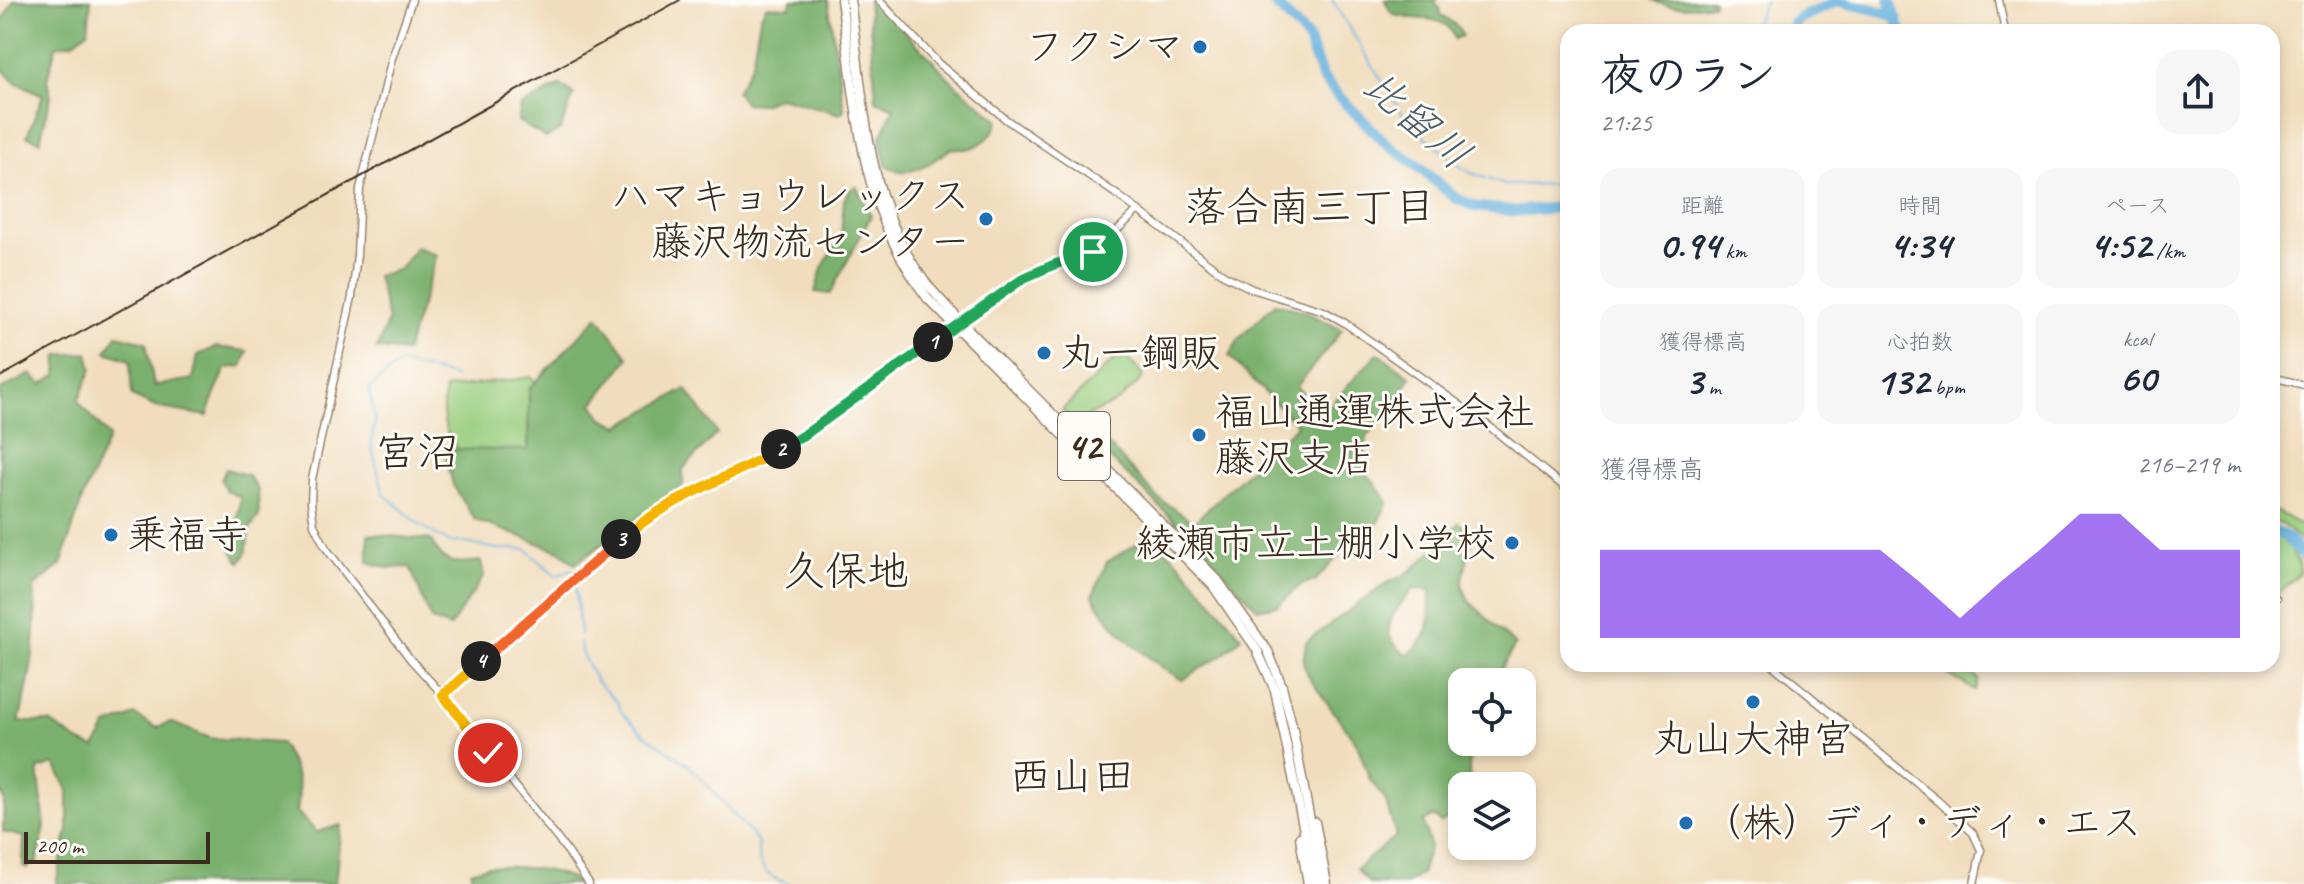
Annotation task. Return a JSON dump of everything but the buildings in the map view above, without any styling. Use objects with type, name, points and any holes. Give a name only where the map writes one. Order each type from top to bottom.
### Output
[{"type":"main road","name":"42","points":[[846,4],[867,132],[884,204],[922,277],[957,324],[1217,579],[1268,651],[1282,686],[1315,884]]},
{"type":"main road","name":"42","points":[[1301,796],[1300,835],[1308,884]]},
{"type":"main road","name":"42","points":[[1301,796],[1324,884]]},
{"type":"street","points":[[412,0],[390,66],[360,189],[352,297],[312,479],[314,525],[333,558],[411,660],[443,695],[568,852],[589,884]]},
{"type":"street","points":[[879,0],[939,64],[1008,121],[1239,284],[1312,306],[1345,323],[1485,423],[1560,484]]},
{"type":"street","points":[[1999,0],[2004,24]]},
{"type":"street","points":[[443,695],[639,525],[699,487],[794,442],[1024,278],[1099,248],[1138,210]]},
{"type":"street","points":[[2280,379],[2304,385]]},
{"type":"street","points":[[1781,672],[1973,833],[1981,850],[1974,884]]},
{"type":"green space","points":[[14,0],[91,0],[88,31],[74,42],[56,46],[47,80],[51,96],[40,141],[27,136],[43,95],[13,81],[0,66],[0,25]]},
{"type":"green space","points":[[791,0],[828,0],[844,110],[840,114],[779,97],[762,104],[745,103],[736,92],[752,63],[760,18],[766,6],[790,7]]},
{"type":"green space","points":[[868,0],[875,0],[954,83],[999,120],[987,139],[967,149],[952,148],[929,164],[912,171],[894,170],[886,165],[880,139],[894,108],[876,100]]},
{"type":"green space","points":[[1385,0],[1437,0],[1435,3],[1441,10],[1440,14],[1459,28],[1462,36],[1454,39],[1446,25],[1438,21],[1394,14]]},
{"type":"green space","points":[[1652,0],[1714,0],[1713,4],[1682,7]]},
{"type":"green space","points":[[561,85],[574,95],[560,130],[546,138],[518,121],[521,106]]},
{"type":"green space","points":[[856,186],[871,216],[830,294],[815,292],[822,268],[841,236],[844,200]]},
{"type":"green space","points":[[416,247],[437,255],[406,352],[377,349],[388,320],[377,276],[400,269]]},
{"type":"green space","points":[[1275,303],[1307,312],[1342,330],[1297,386],[1321,415],[1378,353],[1411,377],[1387,415],[1367,437],[1364,469],[1388,502],[1376,526],[1341,553],[1315,581],[1302,584],[1278,605],[1258,609],[1185,531],[1094,443],[1092,437],[1096,434],[1102,438],[1158,498],[1194,522],[1297,425],[1229,356],[1239,339]]},
{"type":"green space","points":[[598,316],[629,358],[593,404],[603,418],[619,426],[686,389],[717,433],[683,469],[683,485],[575,564],[560,551],[475,520],[453,485],[444,449],[528,450],[529,389]]},
{"type":"green space","points":[[117,335],[146,342],[154,386],[193,379],[198,355],[217,347],[248,351],[242,366],[226,368],[208,416],[155,407],[132,396],[130,360],[106,352]]},
{"type":"green space","points":[[88,353],[92,369],[78,401],[109,437],[82,499],[61,565],[34,587],[33,655],[19,722],[50,722],[78,741],[95,748],[107,726],[135,715],[157,728],[170,722],[210,738],[280,743],[296,775],[299,791],[297,812],[317,832],[341,825],[335,884],[56,884],[68,830],[68,790],[55,764],[38,769],[45,827],[37,862],[27,868],[23,866],[24,837],[3,832],[4,800],[0,790],[0,390],[31,374],[42,384],[57,375],[58,355]]},
{"type":"green space","points":[[1121,353],[1143,374],[1142,379],[1119,401],[1075,422],[1062,410]]},
{"type":"green space","points":[[531,377],[536,382],[535,463],[460,452],[444,423],[445,389]]},
{"type":"green space","points":[[226,469],[248,475],[258,490],[259,516],[250,528],[246,554],[240,562],[234,555],[231,539],[240,497],[227,491],[221,480]]},
{"type":"green space","points":[[2280,514],[2304,527],[2304,544],[2280,524]]},
{"type":"green space","points":[[1459,523],[1473,533],[1462,584],[1469,601],[1515,645],[1502,668],[1448,668],[1448,756],[1471,756],[1469,772],[1448,772],[1448,819],[1441,823],[1434,816],[1423,822],[1430,845],[1421,874],[1406,884],[1370,884],[1356,869],[1396,836],[1385,799],[1370,780],[1357,744],[1310,679],[1303,663],[1306,642],[1391,580],[1408,573]],"holes":[[[1413,589],[1430,590],[1430,618],[1423,640],[1409,654],[1393,642],[1389,628],[1391,621]]]},
{"type":"green space","points":[[368,534],[431,540],[445,559],[481,561],[484,576],[450,627],[431,620],[410,567],[388,568],[368,562]]},
{"type":"green space","points":[[1151,535],[1179,562],[1242,637],[1222,655],[1182,680],[1120,632],[1093,595],[1107,562]]},
{"type":"green space","points":[[2280,539],[2291,548],[2301,571],[2280,592]]},
{"type":"green space","points":[[1944,672],[1968,672],[1979,679],[1975,690]]},
{"type":"green space","points":[[487,866],[548,871],[580,884],[472,884],[471,871]]},
{"type":"waterway","name":"比留川","points":[[1271,0],[1307,37],[1322,77],[1340,98],[1390,147],[1457,199],[1476,207],[1516,211],[1560,208]]},
{"type":"waterway","points":[[1332,0],[1407,121],[1460,166],[1505,185],[1560,184]]},
{"type":"waterway","points":[[1754,24],[1766,0]]},
{"type":"waterway","name":"比留川","points":[[1890,0],[1898,24]]},
{"type":"waterway","name":"比留川","points":[[1794,24],[1800,18],[1838,1],[1897,18]]},
{"type":"waterway","points":[[455,377],[400,363],[369,389],[375,421],[371,445],[384,494],[420,525],[450,543],[526,549],[556,576],[572,569]]},
{"type":"waterway","points":[[2280,534],[2304,557]]},
{"type":"waterway","points":[[576,589],[580,634]]},
{"type":"waterway","points":[[580,641],[581,652],[596,681],[618,703],[621,712],[644,734],[689,765],[758,842],[764,870],[789,884]]},
{"type":"railway","points":[[0,377],[680,0]]},
{"type":"place","name":"フクシマ","points":[[1200,47]]},
{"type":"place","name":"ハマキョウレックス 藤沢物流センター","points":[[986,219]]},
{"type":"place","name":"丸一鋼販","points":[[1044,353]]},
{"type":"place","name":"福山通運株式会社 藤沢支店","points":[[1199,435]]},
{"type":"place","name":"乗福寺","points":[[111,535]]},
{"type":"place","name":"綾瀬市立土棚小学校","points":[[1512,543]]},
{"type":"place","name":"丸山大神宮","points":[[1753,702]]},
{"type":"place","name":"（株）ディ・ディ・エス","points":[[1686,823]]},
{"type":"district","name":"落合南三丁目","points":[[1310,207]]},
{"type":"district","name":"宮沼","points":[[417,452]]},
{"type":"district","name":"久保地","points":[[846,571]]},
{"type":"district","name":"西山田","points":[[1072,776]]},
{"type":"route","points":[[488,753],[443,695],[625,535],[699,487],[794,442],[983,304],[1024,278],[1093,252]]}]
